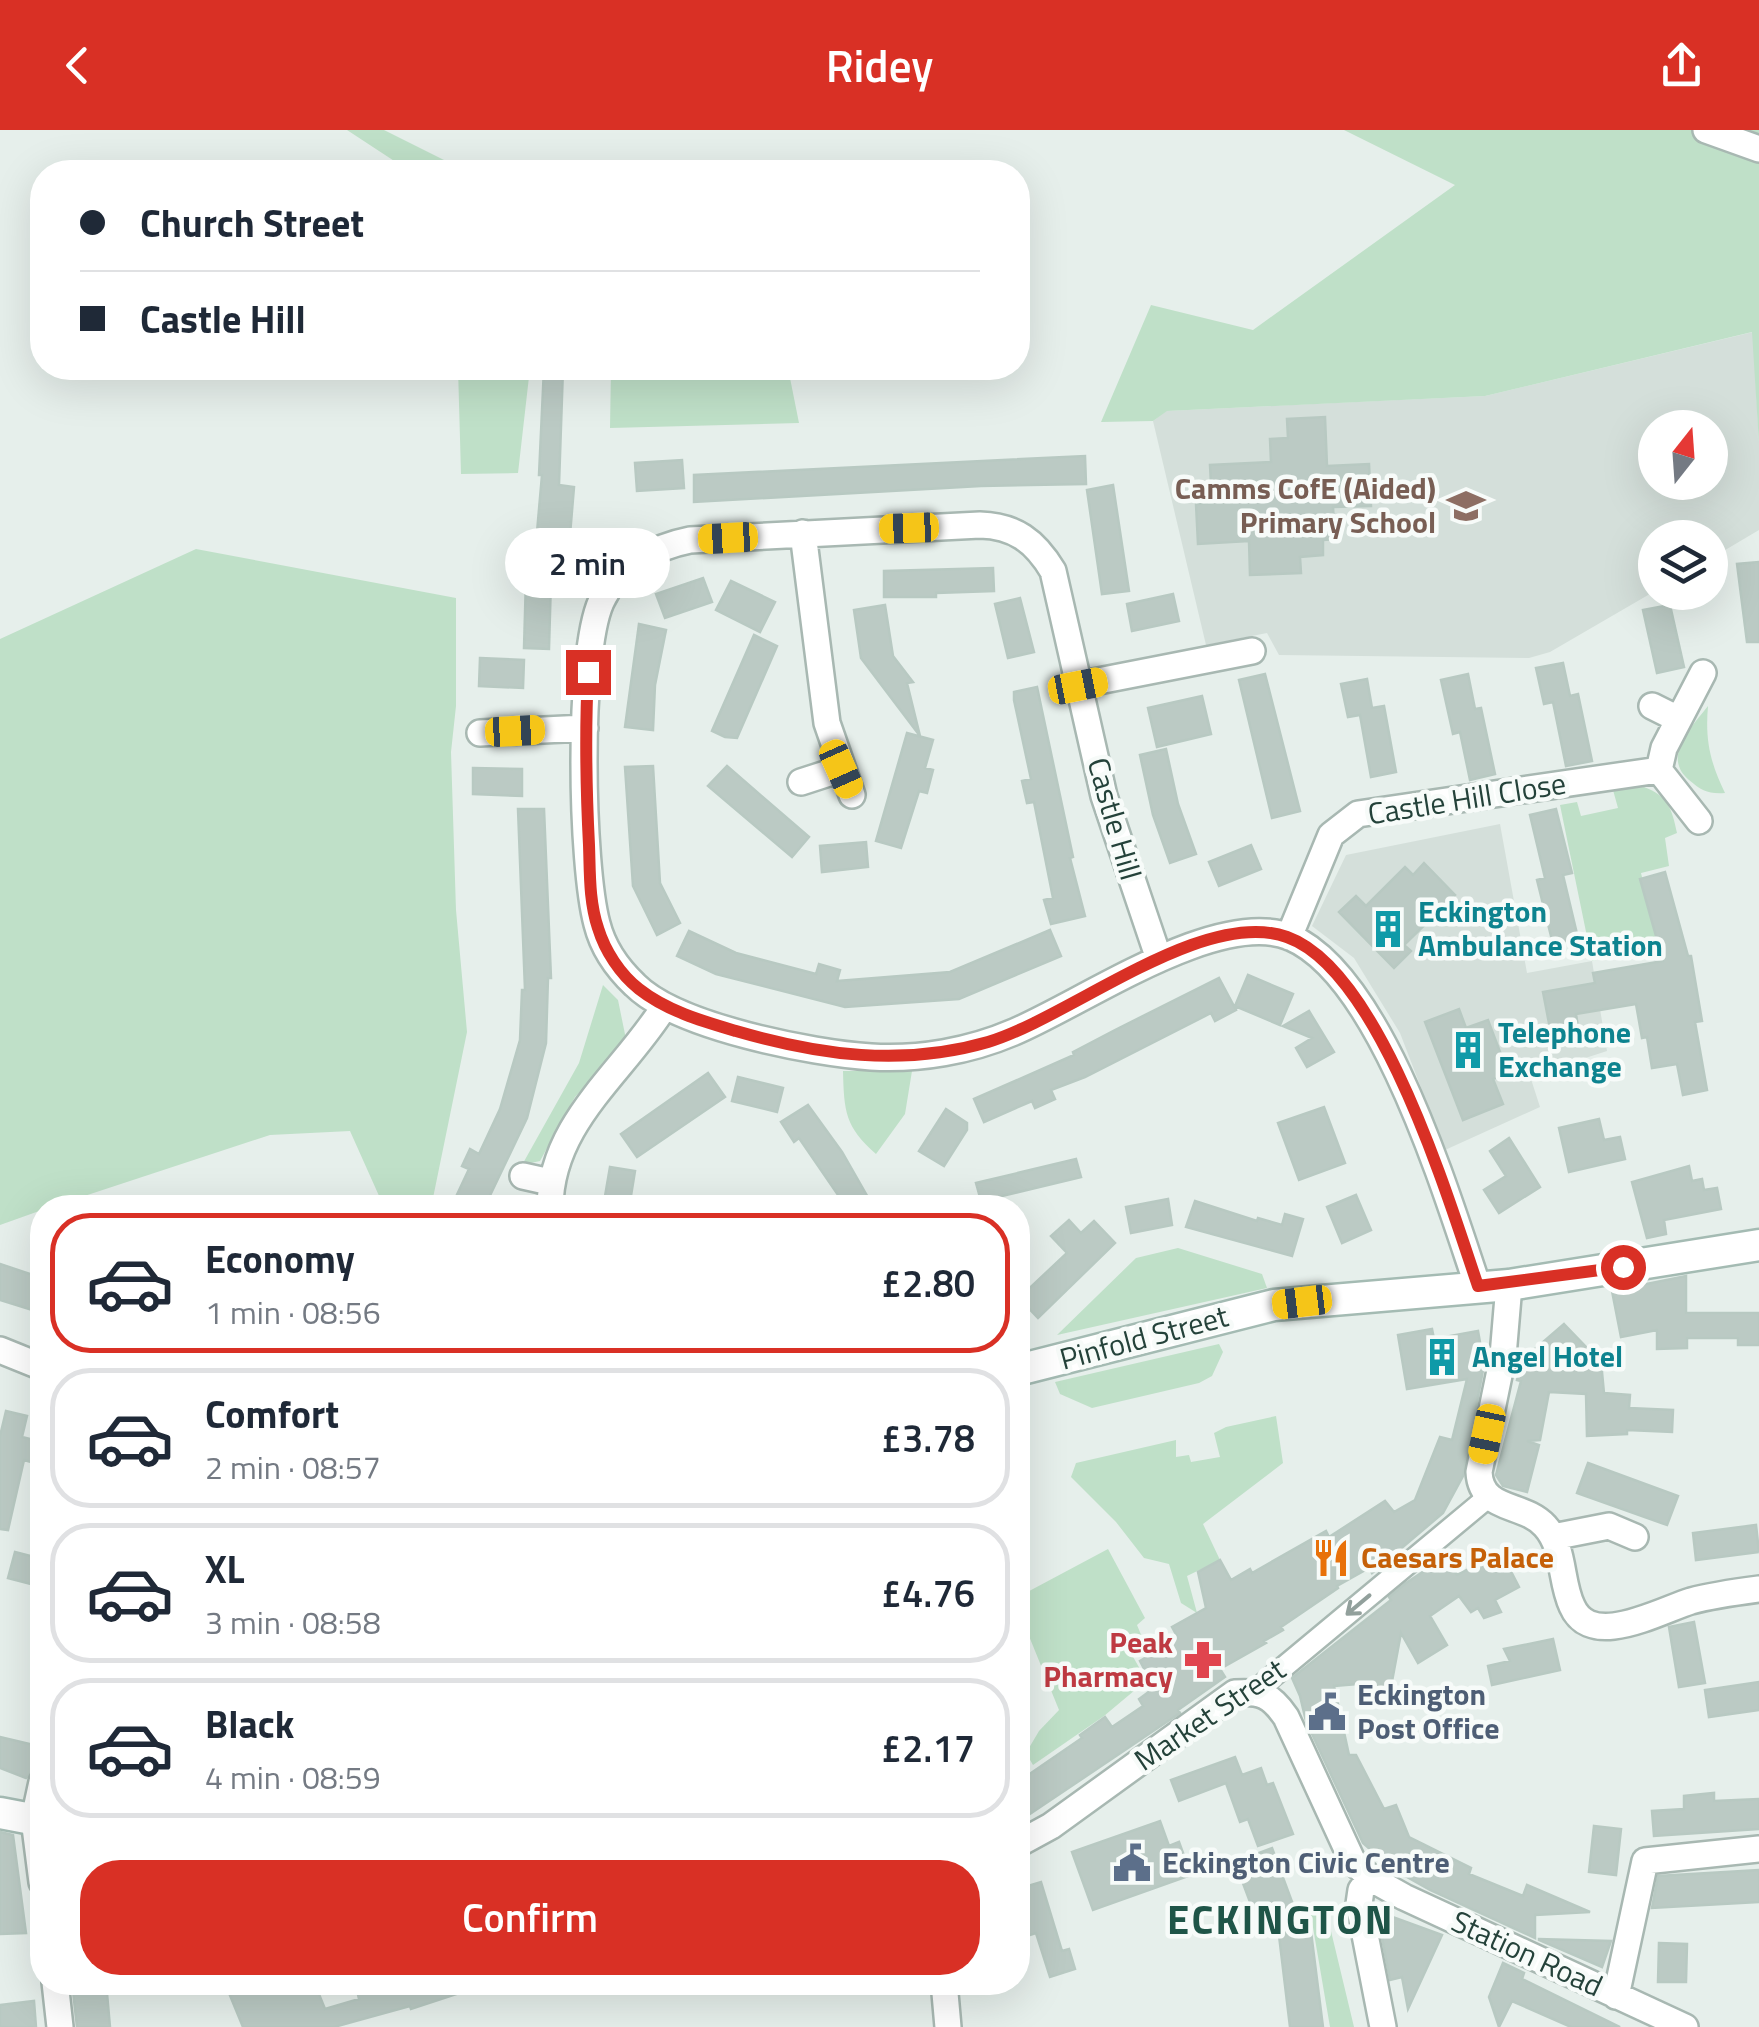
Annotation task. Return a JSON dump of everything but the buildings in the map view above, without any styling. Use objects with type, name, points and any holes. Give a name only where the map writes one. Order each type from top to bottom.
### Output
[{"type":"main road","name":"Pinfold Street","points":[[1030,1367],[1274,1305],[1509,1284],[1759,1245]]},
{"type":"main road","points":[[0,1812],[30,1818]]},
{"type":"street","points":[[1706,130],[1759,149]]},
{"type":"street","name":"Castle Hill","points":[[1159,959],[1104,796],[1053,570],[1032,542],[1000,526],[980,525],[690,540],[659,548],[628,568],[600,604],[588,672],[585,728],[592,900],[609,954],[637,988],[664,1007],[786,1046],[829,1054],[919,1056],[960,1049],[1013,1032],[1159,959],[1223,934],[1266,931],[1289,937]]},
{"type":"street","points":[[803,533],[827,723],[852,795]]},
{"type":"street","points":[[1078,686],[1252,651]]},
{"type":"street","points":[[1699,821],[1659,770],[1678,719],[1703,672]]},
{"type":"street","points":[[1652,706],[1678,719]]},
{"type":"street","points":[[480,733],[585,728]]},
{"type":"street","points":[[801,782],[841,769]]},
{"type":"street","name":"Castle Hill Close","points":[[1289,937],[1331,835],[1358,814],[1659,770]]},
{"type":"street","points":[[1289,937],[1337,974],[1374,1026],[1413,1112],[1478,1286]]},
{"type":"street","points":[[522,1176],[550,1195],[571,1128],[630,1058],[664,1007]]},
{"type":"street","points":[[1509,1284],[1503,1356],[1478,1472],[1480,1485],[1486,1498],[1536,1518],[1552,1536],[1573,1610],[1598,1627],[1620,1626],[1706,1598],[1759,1589]]},
{"type":"street","points":[[0,1350],[30,1363]]},
{"type":"street","name":"Market Street","points":[[1030,1837],[1234,1693],[1255,1691],[1486,1498]]},
{"type":"street","points":[[1552,1536],[1609,1526],[1635,1537]]},
{"type":"street","points":[[1255,1691],[1273,1698],[1286,1717],[1352,1860],[1370,1878],[1359,1904],[1384,2027]]},
{"type":"street","points":[[1616,1996],[1645,1861],[1759,1849]]},
{"type":"street","name":"Station Road","points":[[1370,1878],[1685,2027]]},
{"type":"street","points":[[56,1995],[60,2027]]},
{"type":"street","points":[[945,1995],[948,2027]]},
{"type":"shaded area","name":"Camms CofE (Aided) Primary School","points":[[1753,332],[1759,530],[1728,548],[1728,520],[1638,520],[1638,601],[1550,652],[1529,658],[1279,655],[1267,633],[1206,645],[1153,421],[1166,411],[1485,396]]},
{"type":"shaded area","points":[[1500,824],[1527,973],[1592,961],[1607,1051],[1530,1076],[1540,1107],[1445,1150],[1400,1033],[1354,958],[1312,926],[1346,855]]},
{"type":"green space","points":[[347,130],[384,130],[444,160],[393,160]]},
{"type":"green space","points":[[1344,130],[1759,130],[1759,444],[1752,332],[1485,396],[1167,411],[1153,421],[1101,422],[1151,305],[1253,330],[1455,185]]},
{"type":"green space","points":[[458,380],[529,380],[518,473],[461,474]]},
{"type":"green space","points":[[611,380],[790,380],[799,423],[610,428]]},
{"type":"green space","points":[[196,549],[456,598],[456,706],[451,752],[456,910],[467,1032],[434,1195],[379,1195],[350,1131],[270,1135],[88,1195],[30,1195],[30,1214],[0,1225],[0,639]]},
{"type":"green space","points":[[1708,706],[1710,751],[1725,793],[1698,787],[1681,771],[1678,761],[1682,742]]},
{"type":"green space","points":[[1644,787],[1668,804],[1677,833],[1665,838],[1669,866],[1641,873],[1659,947],[1592,961],[1560,805],[1577,802],[1581,816],[1618,808],[1613,790]]},
{"type":"green space","points":[[603,985],[618,1000],[627,1044],[575,1097],[540,1161],[522,1165],[579,1063]]},
{"type":"green space","points":[[843,1071],[912,1071],[905,1114],[876,1154],[848,1117]]},
{"type":"green space","points":[[1178,1248],[1262,1274],[1267,1288],[1057,1335],[1136,1258]]},
{"type":"green space","points":[[1219,1344],[1223,1352],[1212,1376],[1199,1383],[1092,1408],[1060,1394],[1055,1382]]},
{"type":"green space","points":[[1276,1416],[1283,1463],[1203,1524],[1220,1560],[1187,1576],[1197,1613],[1181,1603],[1169,1564],[1144,1558],[1116,1522],[1071,1477],[1076,1463],[1176,1440],[1176,1457],[1189,1455],[1191,1462],[1220,1457],[1214,1433]]},
{"type":"green space","points":[[1108,1549],[1145,1618],[1137,1625],[1142,1637],[1128,1648],[1140,1669],[1133,1675],[1141,1685],[1033,1765],[1030,1746],[1059,1710],[1030,1639],[1030,1591]]},
{"type":"green space","points":[[1324,1902],[1354,2027],[1330,2027],[1309,1904]]},
{"type":"place","name":"Camms CofE (Aided) Primary School","points":[[1466,506]]},
{"type":"place","name":"Eckington Ambulance Station","points":[[1388,929]]},
{"type":"place","name":"Telephone Exchange","points":[[1468,1050]]},
{"type":"place","name":"Angel Hotel","points":[[1442,1357]]},
{"type":"place","name":"Caesars Palace","points":[[1331,1558]]},
{"type":"place","name":"Peak Pharmacy","points":[[1203,1660]]},
{"type":"place","name":"Eckington Post Office","points":[[1327,1712]]},
{"type":"place","name":"Eckington Civic Centre","points":[[1132,1863]]},
{"type":"district","name":"ECKINGTON","points":[[1281,1920]]},
{"type":"route","points":[[588,672],[584,747],[592,900],[598,928],[621,970],[637,988],[664,1007],[786,1046],[829,1054],[919,1056],[960,1049],[1013,1032],[1159,959],[1223,934],[1266,931],[1289,937],[1337,974],[1374,1026],[1399,1077],[1478,1286],[1623,1267]]}]
